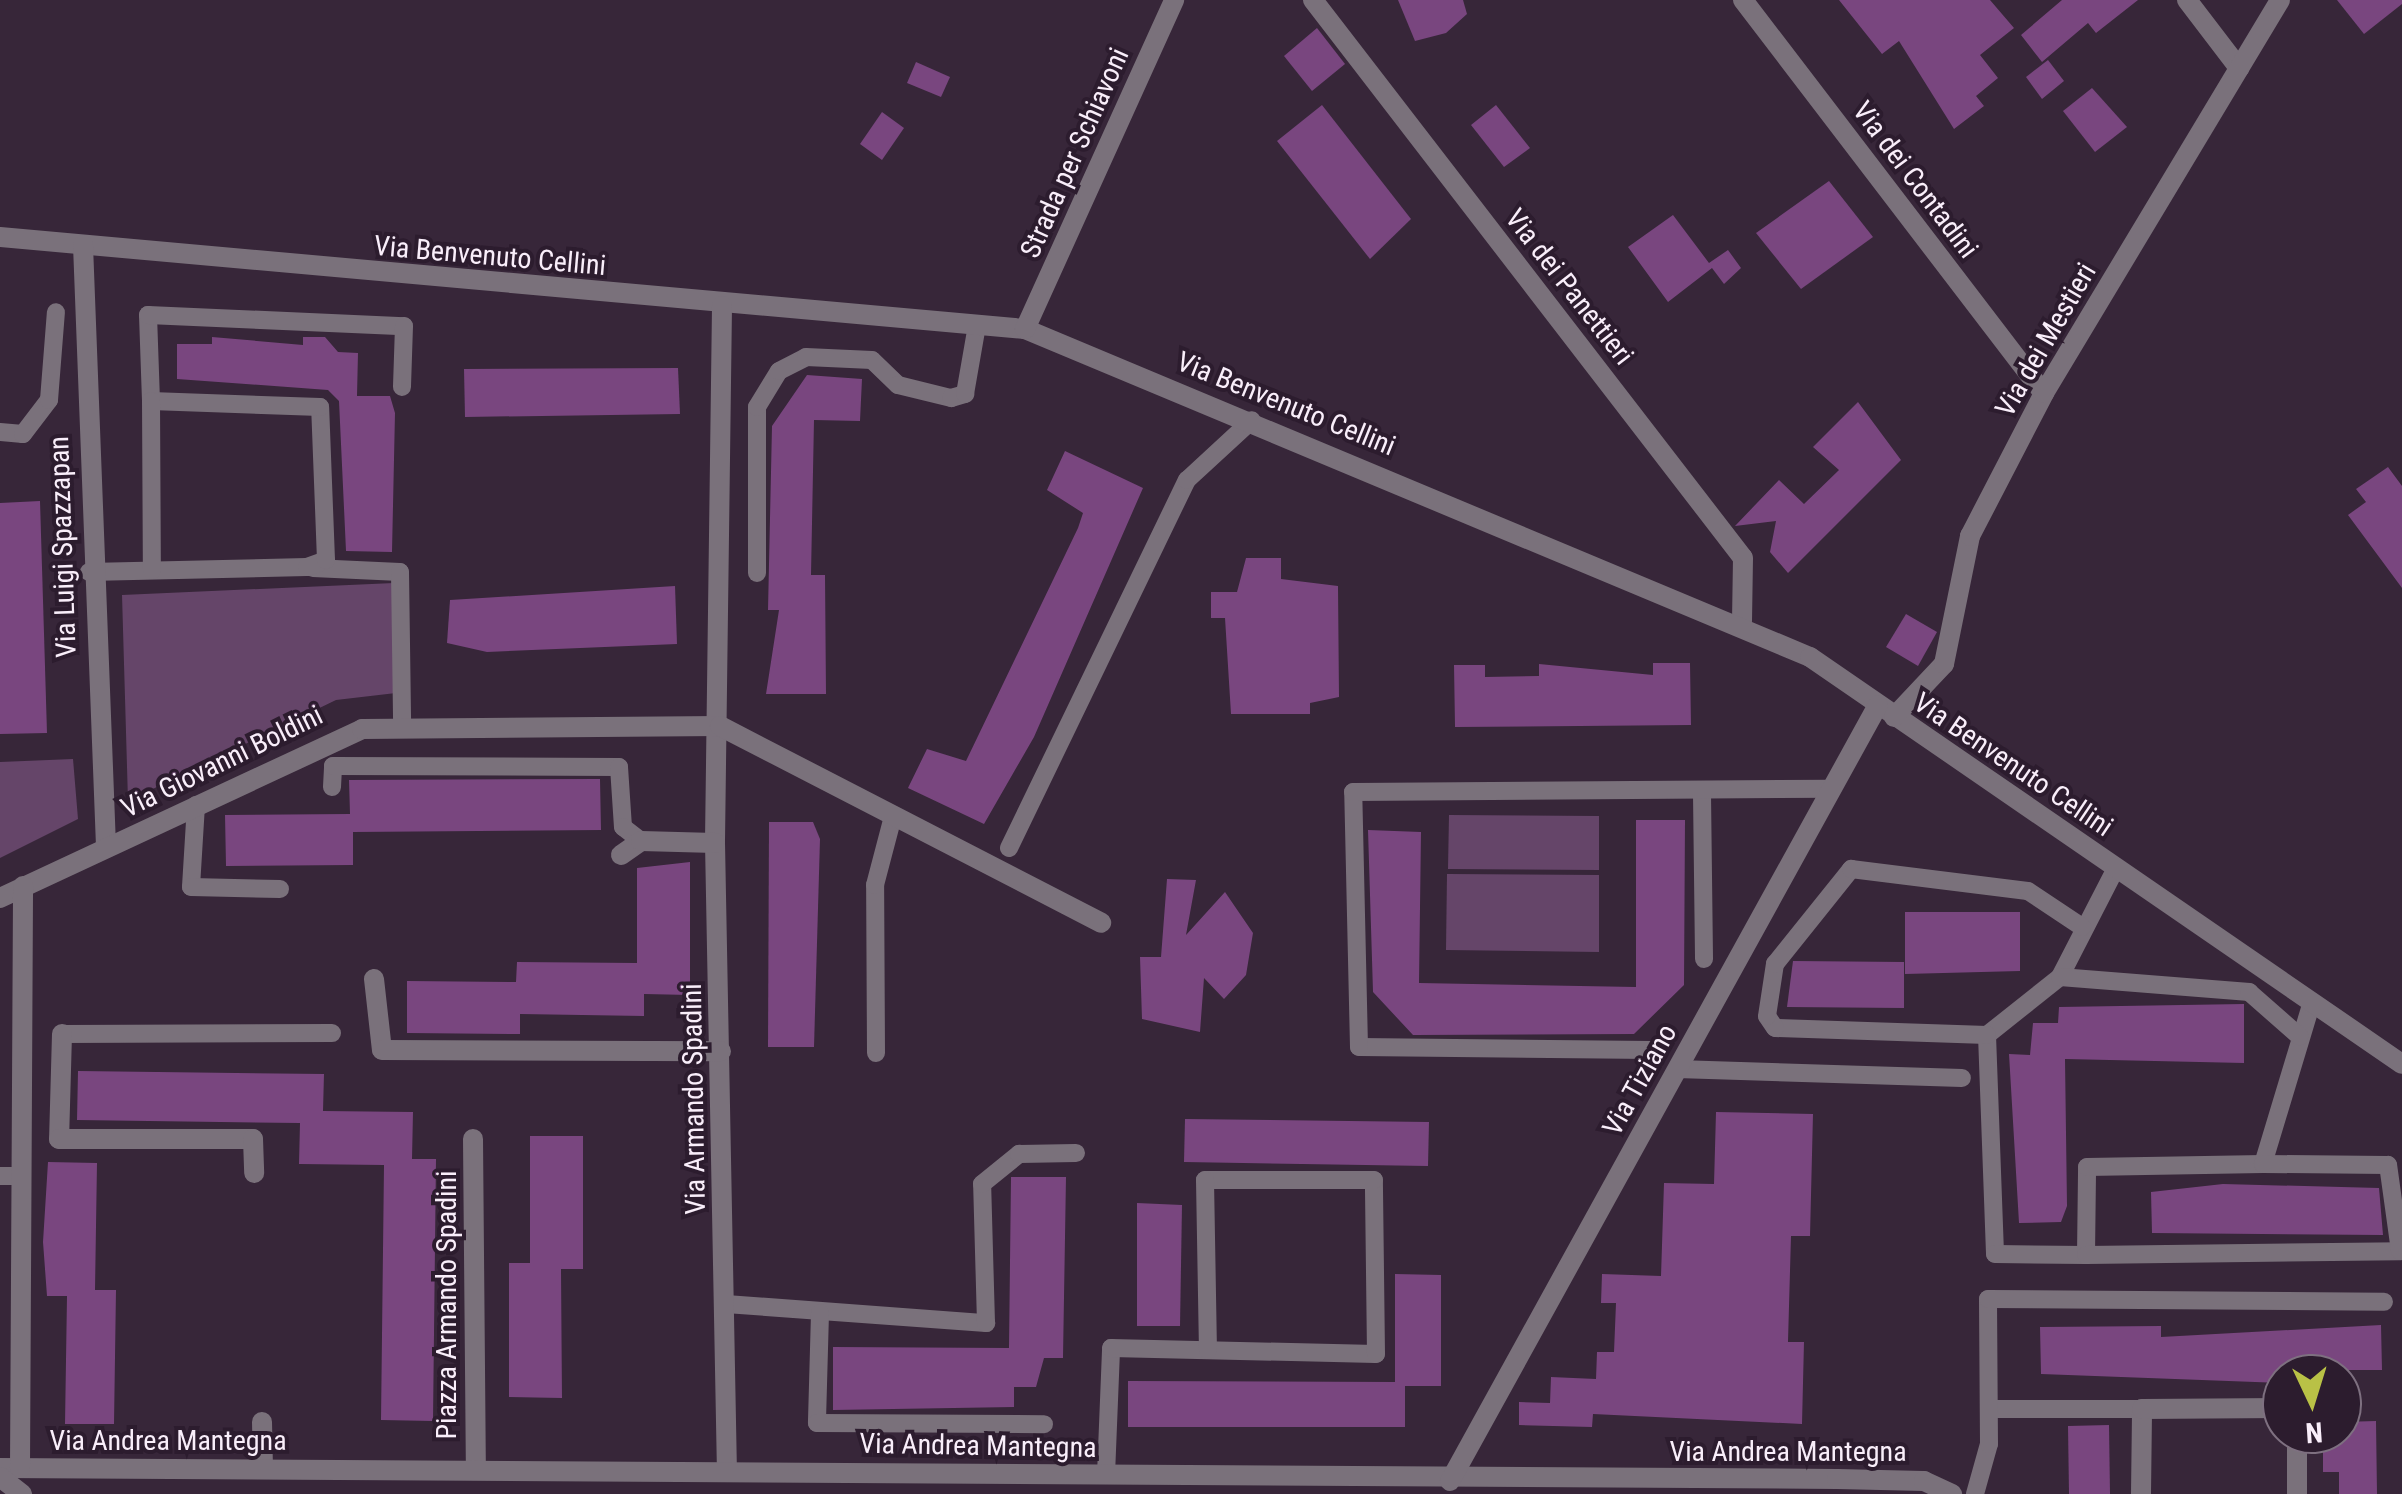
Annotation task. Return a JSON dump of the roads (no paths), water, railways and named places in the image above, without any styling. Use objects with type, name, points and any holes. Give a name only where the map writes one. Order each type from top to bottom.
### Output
[{"type":"street","name":"Strada per Schiavoni","points":[[1025,329],[1174,0]]},
{"type":"street","name":"Via dei Panettieri","points":[[1313,0],[1743,558],[1742,622]]},
{"type":"street","name":"Via dei Contadini","points":[[1743,0],[2044,393]]},
{"type":"street","points":[[2187,0],[2239,68]]},
{"type":"street","name":"Via dei Mestieri","points":[[1886,711],[1944,664],[1970,536],[2044,393],[2280,0]]},
{"type":"street","name":"Via Benvenuto Cellini","points":[[0,237],[722,306],[1025,329],[1742,622],[1886,711],[2402,1064]]},
{"type":"street","name":"Via Luigi Spazzapan","points":[[83,245],[90,572],[106,847]]},
{"type":"street","name":"Via Armando Spadini","points":[[722,306],[720,726],[715,844],[728,1471]]},
{"type":"street","name":"Via Tiziano","points":[[1450,1481],[1831,789],[1886,711]]},
{"type":"street","name":"Via Giovanni Boldini","points":[[0,898],[326,738],[402,724],[720,726]]},
{"type":"street","points":[[720,726],[892,820],[1101,923]]},
{"type":"street","points":[[621,855],[641,841],[715,844]]},
{"type":"street","points":[[10,1468],[10,1176],[23,886]]},
{"type":"street","points":[[374,979],[382,1050],[720,1051]]},
{"type":"street","points":[[62,1034],[59,1139],[253,1139],[254,1172]]},
{"type":"street","name":"Piazza Armando Spadini","points":[[473,1139],[476,1470]]},
{"type":"street","points":[[2142,1494],[2142,1409],[2262,1408]]},
{"type":"street","points":[[262,1422],[263,1469]]},
{"type":"street","points":[[2297,1454],[2297,1494]]},
{"type":"street","name":"Via Andrea Mantegna","points":[[10,1468],[1106,1475],[1628,1486],[1924,1480],[1952,1494]]},
{"type":"street","points":[[0,1477],[22,1494]]},
{"type":"lane","points":[[0,432],[23,434],[49,400],[56,312]]},
{"type":"lane","points":[[152,570],[148,315],[404,326],[402,387]]},
{"type":"lane","points":[[757,573],[757,408],[779,371],[806,356],[872,360],[898,386],[951,398],[966,394],[977,325]]},
{"type":"lane","points":[[151,402],[320,406],[326,560],[306,567]]},
{"type":"lane","points":[[1009,848],[1187,480],[1252,420]]},
{"type":"lane","points":[[90,572],[306,567],[400,572],[402,724]]},
{"type":"lane","points":[[332,787],[334,766],[619,767],[622,826],[641,841]]},
{"type":"lane","points":[[1652,1050],[1359,1047],[1353,792],[1702,794],[1831,789]]},
{"type":"lane","points":[[1702,794],[1704,959]]},
{"type":"lane","points":[[196,805],[191,887],[280,889]]},
{"type":"lane","points":[[876,1053],[876,885],[892,820]]},
{"type":"lane","points":[[2082,928],[2028,890],[1851,869],[1775,964],[1767,1016],[1775,1028],[1987,1035],[2060,977],[2116,868]]},
{"type":"lane","points":[[2060,977],[2249,992],[2299,1036]]},
{"type":"lane","points":[[2263,1164],[2312,1002]]},
{"type":"lane","points":[[62,1034],[332,1033]]},
{"type":"lane","points":[[1987,1035],[1995,1254],[2086,1255],[2400,1251],[2388,1165],[2086,1167],[2086,1255]]},
{"type":"lane","points":[[1678,1069],[1962,1078]]},
{"type":"lane","points":[[726,1304],[986,1323],[982,1184],[1019,1154],[1076,1153]]},
{"type":"lane","points":[[1106,1475],[1111,1348],[1376,1354],[1374,1180],[1205,1180],[1208,1350]]},
{"type":"lane","points":[[1975,1494],[1990,1409],[1988,1299],[2384,1302]]},
{"type":"lane","points":[[820,1313],[817,1423],[1044,1424]]},
{"type":"lane","points":[[1990,1409],[2142,1409]]}]
